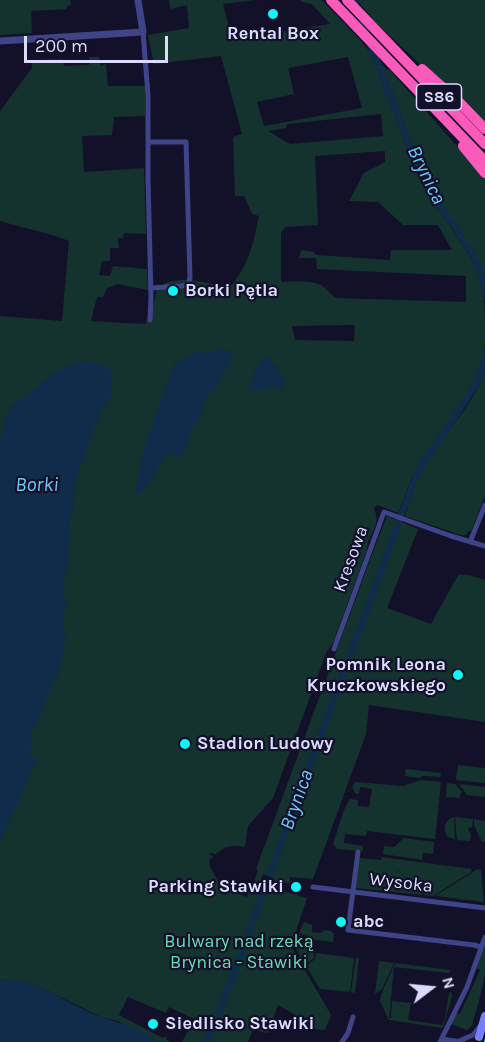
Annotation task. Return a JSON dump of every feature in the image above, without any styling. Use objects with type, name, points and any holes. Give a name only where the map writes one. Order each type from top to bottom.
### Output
[{"type":"highway","name":"S86","points":[[331,0],[485,161]]},
{"type":"highway","name":"S86","points":[[347,0],[485,144]]},
{"type":"highway","points":[[394,49],[411,59],[485,129]]},
{"type":"highway","points":[[436,110],[485,173]]},
{"type":"main road","points":[[480,1038],[484,1019]]},
{"type":"street","points":[[138,0],[148,86],[150,320]]},
{"type":"street","points":[[0,41],[143,32]]},
{"type":"street","points":[[148,142],[186,142],[190,278],[188,284]]},
{"type":"street","points":[[151,288],[188,284],[198,288]]},
{"type":"street","points":[[470,542],[485,505]]},
{"type":"street","name":"Kresowa","points":[[334,649],[384,512],[485,546]]},
{"type":"street","points":[[358,852],[348,930],[474,945],[481,948]]},
{"type":"street","name":"Wysoka","points":[[313,887],[485,908]]},
{"type":"street","points":[[484,1019],[473,1035],[461,1042],[442,1041],[462,998],[485,937]]},
{"type":"street","points":[[342,1042],[348,1033],[353,1017]]},
{"type":"green space","points":[[0,0],[70,0],[71,5],[66,9],[31,11],[32,33],[0,35]]},
{"type":"green space","name":"Bulwary nad rzeką Brynica - Stawiki","points":[[169,0],[255,0],[223,4],[232,40],[330,24],[312,4],[300,0],[322,0],[370,52],[419,178],[475,267],[482,287],[485,307],[485,344],[482,361],[469,392],[416,469],[398,513],[377,505],[374,508],[376,526],[273,798],[248,826],[245,847],[229,846],[216,854],[210,853],[213,856],[212,859],[210,858],[210,865],[216,877],[227,888],[247,897],[387,516],[418,529],[387,608],[431,624],[458,575],[469,575],[485,580],[485,722],[369,705],[366,734],[313,879],[290,877],[290,883],[282,882],[282,891],[307,898],[291,946],[331,1015],[325,1030],[307,1028],[308,1022],[278,1005],[268,1033],[253,1030],[248,1042],[182,1042],[194,1019],[169,1007],[166,1013],[128,997],[119,1015],[163,1038],[166,1036],[171,1042],[156,1042],[118,1021],[101,1017],[46,990],[23,982],[0,979],[0,316],[62,321],[69,241],[0,221],[0,111],[32,68],[32,60],[63,59],[64,66],[89,65],[89,57],[99,57],[101,66],[106,64],[108,86],[145,86],[145,116],[114,117],[112,135],[82,136],[84,172],[144,168],[146,234],[124,233],[123,238],[118,238],[119,248],[110,248],[110,261],[102,261],[99,275],[110,276],[113,266],[147,269],[148,290],[117,284],[107,288],[103,297],[97,297],[91,321],[145,324],[154,303],[157,288],[165,283],[192,280],[229,288],[246,263],[259,216],[252,214],[244,196],[235,196],[233,137],[242,134],[221,56],[154,64],[148,35],[189,28],[187,5],[170,9]],"holes":[[[348,57],[362,108],[264,126],[257,102],[294,94],[288,68]],[[381,114],[383,136],[290,144],[268,131],[286,128],[287,124]],[[385,151],[385,162],[364,173],[349,201],[378,202],[403,225],[438,225],[452,250],[391,250],[390,260],[316,255],[314,252],[301,250],[299,258],[316,258],[317,269],[466,276],[466,302],[336,298],[316,283],[281,282],[281,233],[285,227],[318,225],[315,156]],[[355,325],[354,341],[295,340],[292,326]]]},
{"type":"green space","points":[[357,0],[485,0],[485,127],[378,25]]},
{"type":"green space","points":[[381,63],[387,70],[389,69],[485,178],[485,277],[480,263],[423,172]]},
{"type":"green space","points":[[485,371],[485,496],[471,531],[466,535],[461,535],[405,516],[423,469],[465,409]]},
{"type":"green space","points":[[458,765],[485,768],[485,783],[456,780]]},
{"type":"green space","points":[[406,769],[441,773],[440,777],[423,776],[419,778],[405,776]]},
{"type":"green space","points":[[421,780],[441,782],[435,839],[367,831],[366,836],[345,834],[344,843],[363,846],[363,851],[337,849],[333,844],[350,799],[358,800],[358,806],[369,807],[372,789],[360,787],[359,794],[355,793],[352,787],[355,782],[403,786]]},
{"type":"green space","points":[[447,783],[455,784],[462,792],[460,798],[446,797]]},
{"type":"green space","points":[[459,784],[485,787],[485,797],[467,795]]},
{"type":"green space","points":[[454,817],[455,839],[448,837],[445,828],[448,820]]},
{"type":"green space","points":[[455,817],[473,819],[472,827],[468,830],[471,834],[470,841],[457,840]]},
{"type":"green space","points":[[474,819],[485,821],[485,841],[482,842],[474,825]]},
{"type":"green space","points":[[404,838],[434,842],[433,854],[423,853],[422,860],[383,854],[384,846],[394,847]]},
{"type":"green space","points":[[381,857],[472,869],[471,872],[433,896],[425,895],[390,863],[423,895],[356,888],[359,858],[381,860]]},
{"type":"green space","points":[[478,869],[481,870],[484,902],[435,896]]},
{"type":"green space","points":[[304,922],[312,925],[312,932],[331,931],[334,934],[333,942],[316,940],[299,933]]},
{"type":"green space","points":[[299,935],[316,941],[309,942],[308,952],[314,953],[314,958],[305,965],[295,947]]},
{"type":"green space","points":[[485,943],[485,974],[472,1025],[467,1030],[451,1024],[457,1013],[460,1014],[480,970],[476,968]]},
{"type":"green space","points":[[316,953],[354,958],[350,992],[320,989],[306,966],[315,959]]},
{"type":"green space","points":[[356,958],[359,958],[355,993],[351,992]]},
{"type":"green space","points":[[379,961],[394,963],[382,989],[375,994]]},
{"type":"green space","points":[[395,963],[450,970],[449,973],[394,967],[389,1018],[394,1018],[391,1017],[392,1001],[411,1003],[408,1020],[442,1025],[449,992],[452,993],[452,998],[443,1028],[389,1020],[380,1001]]},
{"type":"water","points":[[351,0],[358,2],[423,172],[480,263],[485,277],[485,302],[468,253],[419,178],[372,58],[370,58]]},
{"type":"water","name":"Brynica","points":[[485,344],[485,371],[481,382],[423,469],[416,484],[220,1020],[210,1042],[202,1042],[218,1007],[407,490],[428,449],[467,393],[481,362]]},
{"type":"water","points":[[220,349],[232,352],[232,361],[207,397],[199,420],[193,425],[182,456],[166,454],[151,480],[134,500],[145,446],[175,363],[198,351],[207,353]]},
{"type":"water","points":[[268,356],[285,381],[281,391],[274,386],[247,392],[259,363]]},
{"type":"water","name":"Borki","points":[[80,361],[96,363],[111,371],[111,396],[97,420],[76,480],[68,565],[63,583],[65,587],[63,593],[67,604],[64,617],[65,643],[59,673],[31,733],[32,742],[29,754],[37,760],[0,842],[0,441],[9,408],[52,373]]},
{"type":"water","points":[[0,979],[20,981],[43,989],[91,1013],[137,1030],[156,1042],[0,1042]]},
{"type":"pier","points":[[263,874],[275,879],[272,889],[259,885]]},
{"type":"place","name":"Rental Box","points":[[273,14]]},
{"type":"place","name":"Borki Pętla","points":[[173,291]]},
{"type":"place","name":"Pomnik Leona Kruczkowskiego","points":[[458,675]]},
{"type":"place","name":"Stadion Ludowy","points":[[185,744]]},
{"type":"place","name":"Parking Stawiki","points":[[296,887]]},
{"type":"place","name":"abc","points":[[341,922]]},
{"type":"place","name":"Siedlisko Stawiki","points":[[153,1024]]}]
